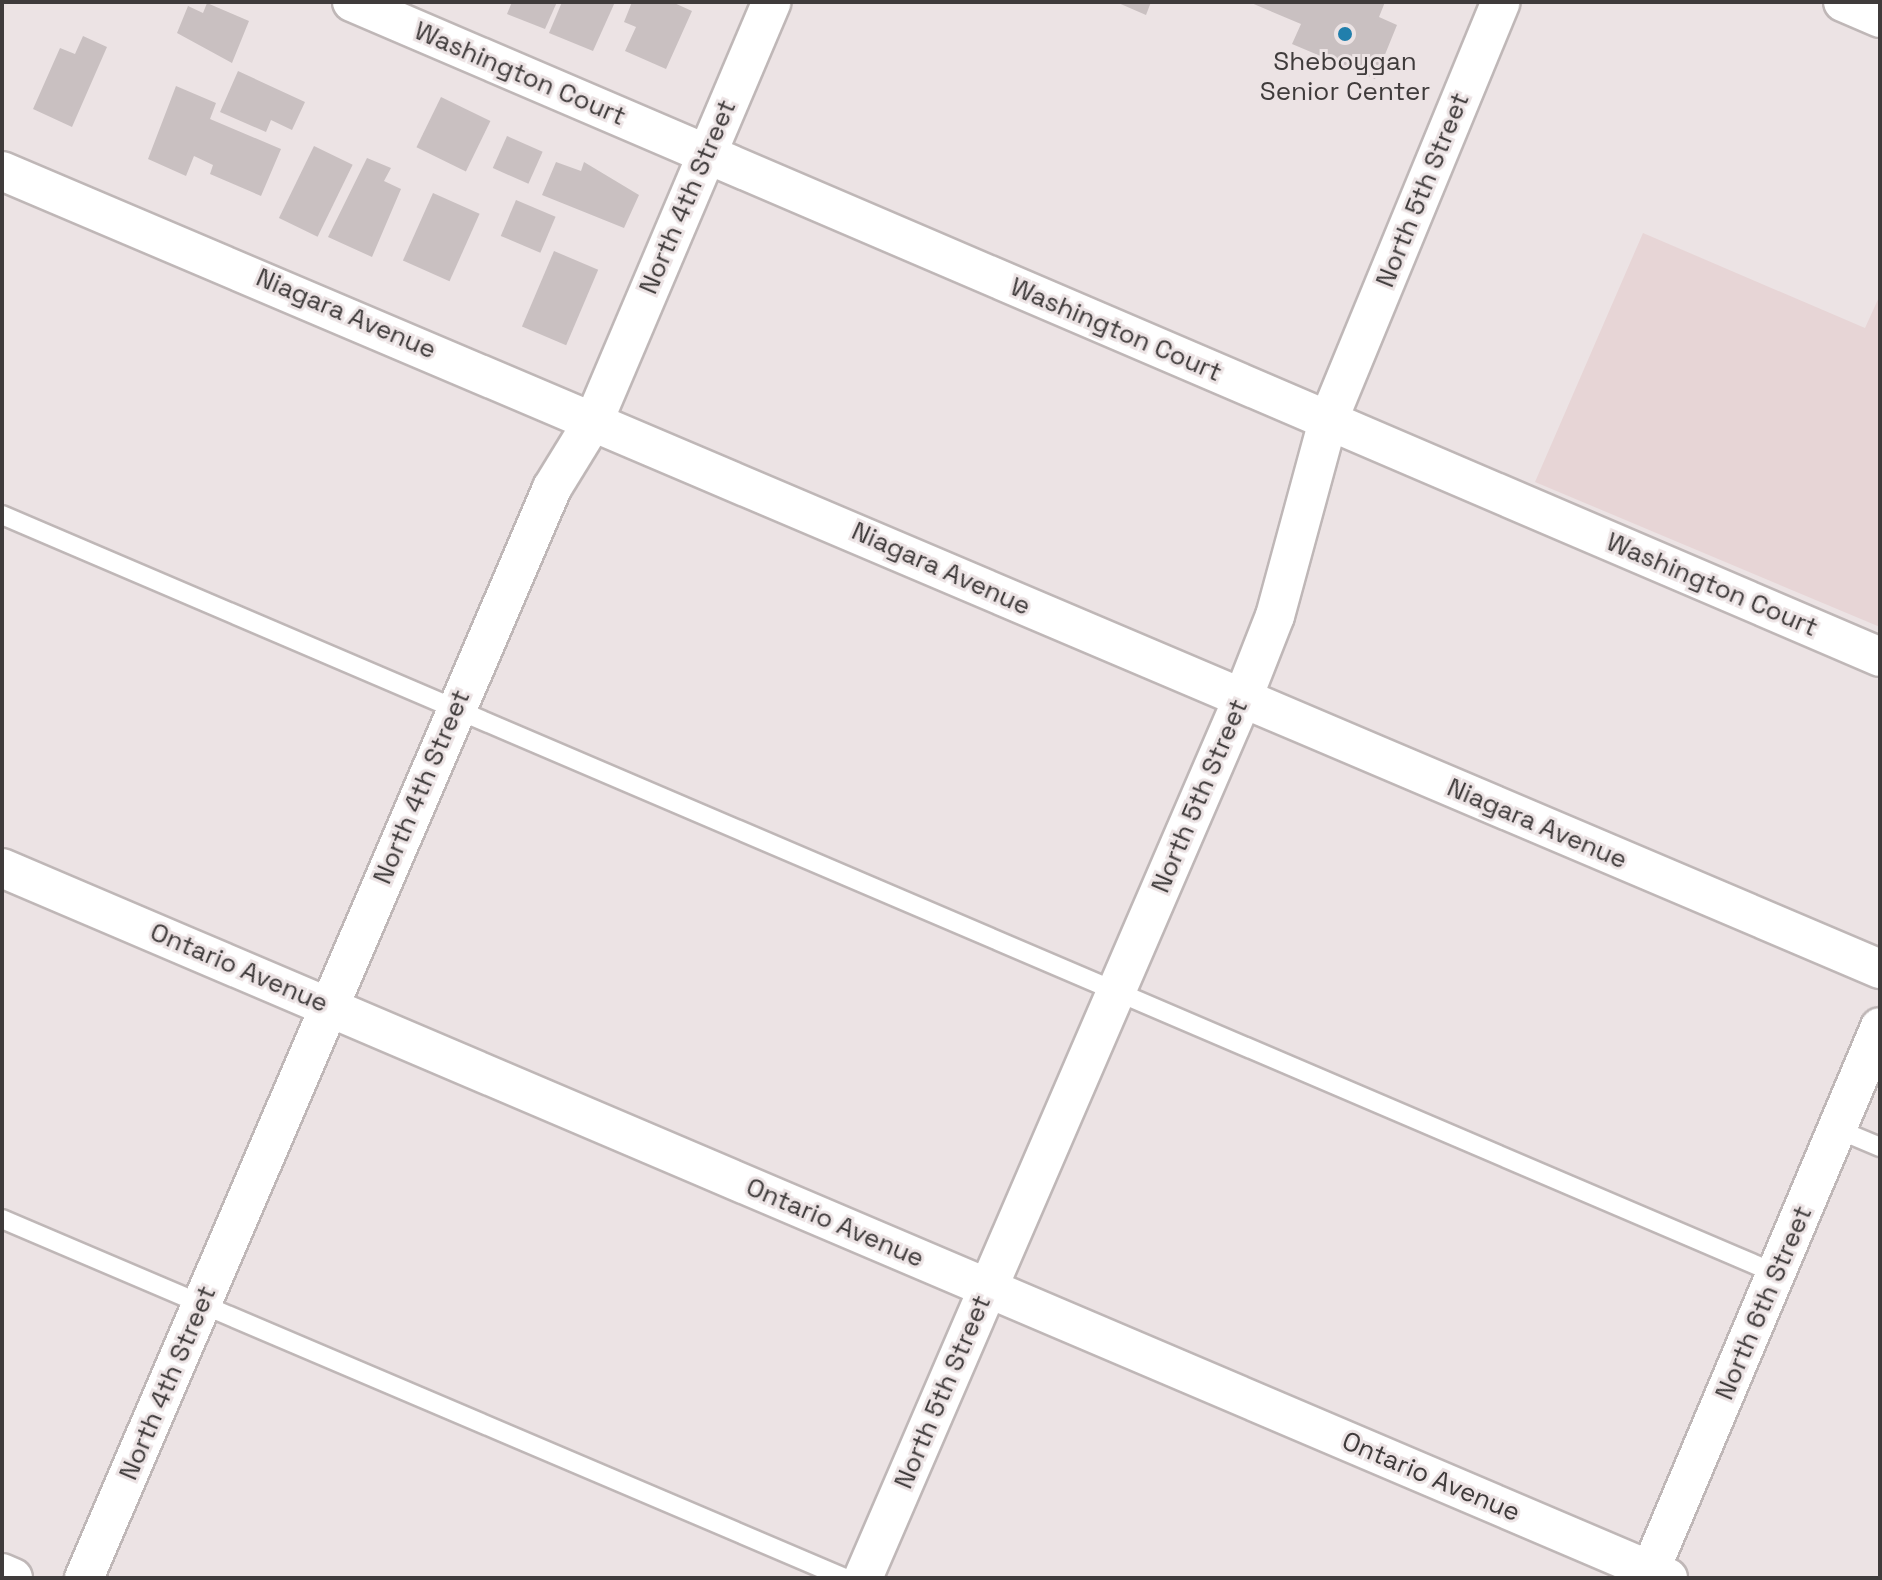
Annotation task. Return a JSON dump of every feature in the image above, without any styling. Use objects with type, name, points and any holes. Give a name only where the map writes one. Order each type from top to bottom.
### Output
[{"type":"street","name":"Washington Court","points":[[352,2],[1880,657]]},
{"type":"street","name":"North 4th Street","points":[[84,1578],[552,488],[595,418],[772,2]]},
{"type":"street","name":"North 5th Street","points":[[863,1578],[1242,700],[1275,616],[1328,421],[1501,2]]},
{"type":"street","points":[[1843,2],[1880,18]]},
{"type":"street","name":"Niagara Avenue","points":[[2,171],[595,418],[1242,700],[1880,969]]},
{"type":"street","name":"Ontario Avenue","points":[[2,868],[1655,1576]]},
{"type":"street","name":"North 6th Street","points":[[1655,1576],[1880,1027]]},
{"type":"street","points":[[2,1573],[13,1578]]},
{"type":"lane","points":[[2,515],[1114,994],[1777,1274]]},
{"type":"lane","points":[[1837,1129],[1880,1147]]},
{"type":"lane","points":[[2,1219],[845,1578]]},
{"type":"shaded area","points":[[1643,233],[1865,328],[1880,295],[1880,627],[1535,482]]},
{"type":"building","points":[[512,2],[557,2],[545,29],[507,14]]},
{"type":"building","points":[[562,2],[615,2],[593,51],[549,33]]},
{"type":"building","points":[[632,2],[672,2],[692,11],[666,69],[625,51],[636,27],[624,22]]},
{"type":"building","points":[[1116,2],[1151,2],[1146,15]]},
{"type":"building","name":"Sheboygan Senior Center","points":[[1249,2],[1385,2],[1379,17],[1397,25],[1375,79],[1292,44],[1301,24]]},
{"type":"building","points":[[207,3],[249,21],[232,63],[177,33],[188,6],[203,13]]},
{"type":"building","points":[[83,36],[107,47],[72,127],[33,109],[60,48],[75,54]]},
{"type":"building","points":[[238,71],[305,102],[292,130],[271,120],[266,132],[220,112]]},
{"type":"building","points":[[176,86],[216,103],[210,119],[281,149],[261,196],[210,174],[213,165],[194,156],[186,176],[148,159]]},
{"type":"building","points":[[441,97],[490,121],[466,171],[416,147]]},
{"type":"building","points":[[507,136],[543,152],[528,184],[493,168]]},
{"type":"building","points":[[314,146],[353,165],[318,237],[279,218]]},
{"type":"building","points":[[367,158],[391,168],[384,181],[401,189],[372,257],[328,237]]},
{"type":"building","points":[[556,162],[581,171],[584,162],[639,195],[624,228],[542,195]]},
{"type":"building","points":[[433,193],[480,214],[449,281],[403,261]]},
{"type":"building","points":[[516,200],[556,217],[540,253],[501,236]]},
{"type":"building","points":[[554,251],[598,270],[566,345],[522,326]]},
{"type":"place","name":"Sheboygan Senior Center","points":[[1345,34]]}]
